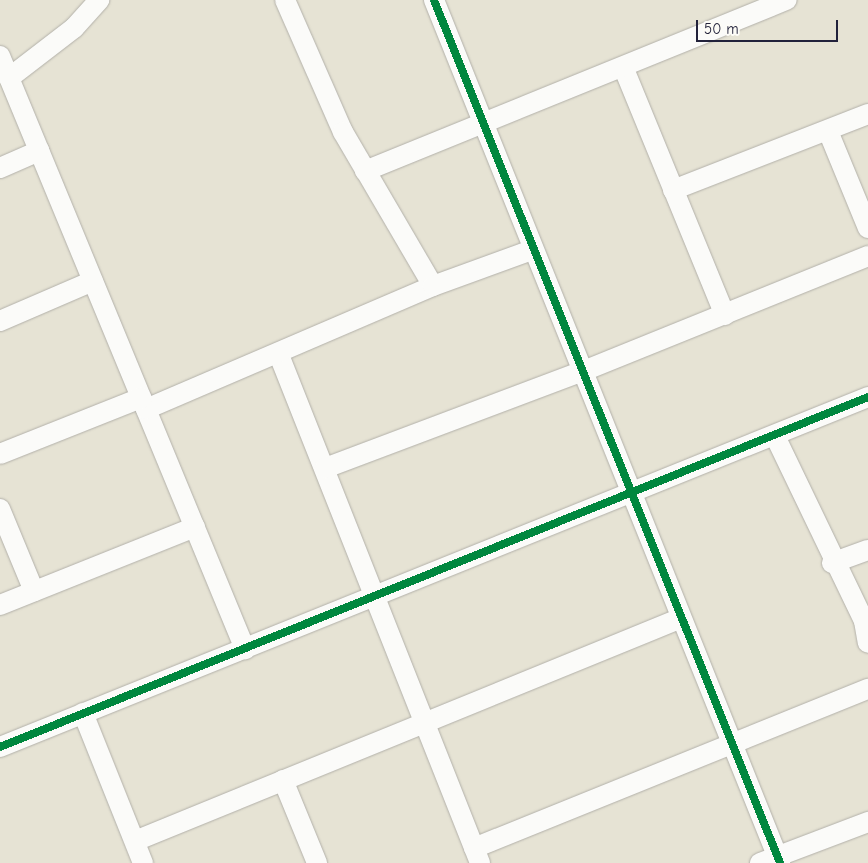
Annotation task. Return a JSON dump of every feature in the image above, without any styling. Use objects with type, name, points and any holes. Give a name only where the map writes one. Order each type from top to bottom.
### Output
[{"type":"street","points":[[9,78],[74,28],[99,0]]},
{"type":"street","points":[[285,0],[365,171],[433,286]]},
{"type":"street","points":[[365,171],[624,69],[787,0]]},
{"type":"street","points":[[437,1],[532,250],[679,619],[730,741],[772,861],[868,822]]},
{"type":"street","points":[[0,56],[245,649]]},
{"type":"street","points":[[624,69],[725,315]]},
{"type":"street","points":[[674,190],[868,114]]},
{"type":"street","points":[[828,131],[868,228]]},
{"type":"street","points":[[0,168],[39,151]]},
{"type":"street","points":[[0,454],[279,355],[433,286],[532,250]]},
{"type":"street","points":[[325,468],[581,372],[868,256]]},
{"type":"street","points":[[0,321],[93,281]]},
{"type":"street","points":[[279,355],[477,855],[730,741],[868,689]]},
{"type":"street","points":[[0,747],[630,495],[868,396]]},
{"type":"street","points":[[775,436],[832,563],[864,621],[868,643]]},
{"type":"street","points":[[0,509],[34,591]]},
{"type":"street","points":[[0,605],[195,527]]},
{"type":"street","points":[[832,563],[868,550]]},
{"type":"street","points":[[135,841],[679,619]]},
{"type":"street","points":[[83,713],[143,863]]},
{"type":"street","points":[[283,780],[317,863]]},
{"type":"cycle path","points":[[434,0],[780,863]]},
{"type":"cycle path","points":[[0,747],[868,397]]}]
